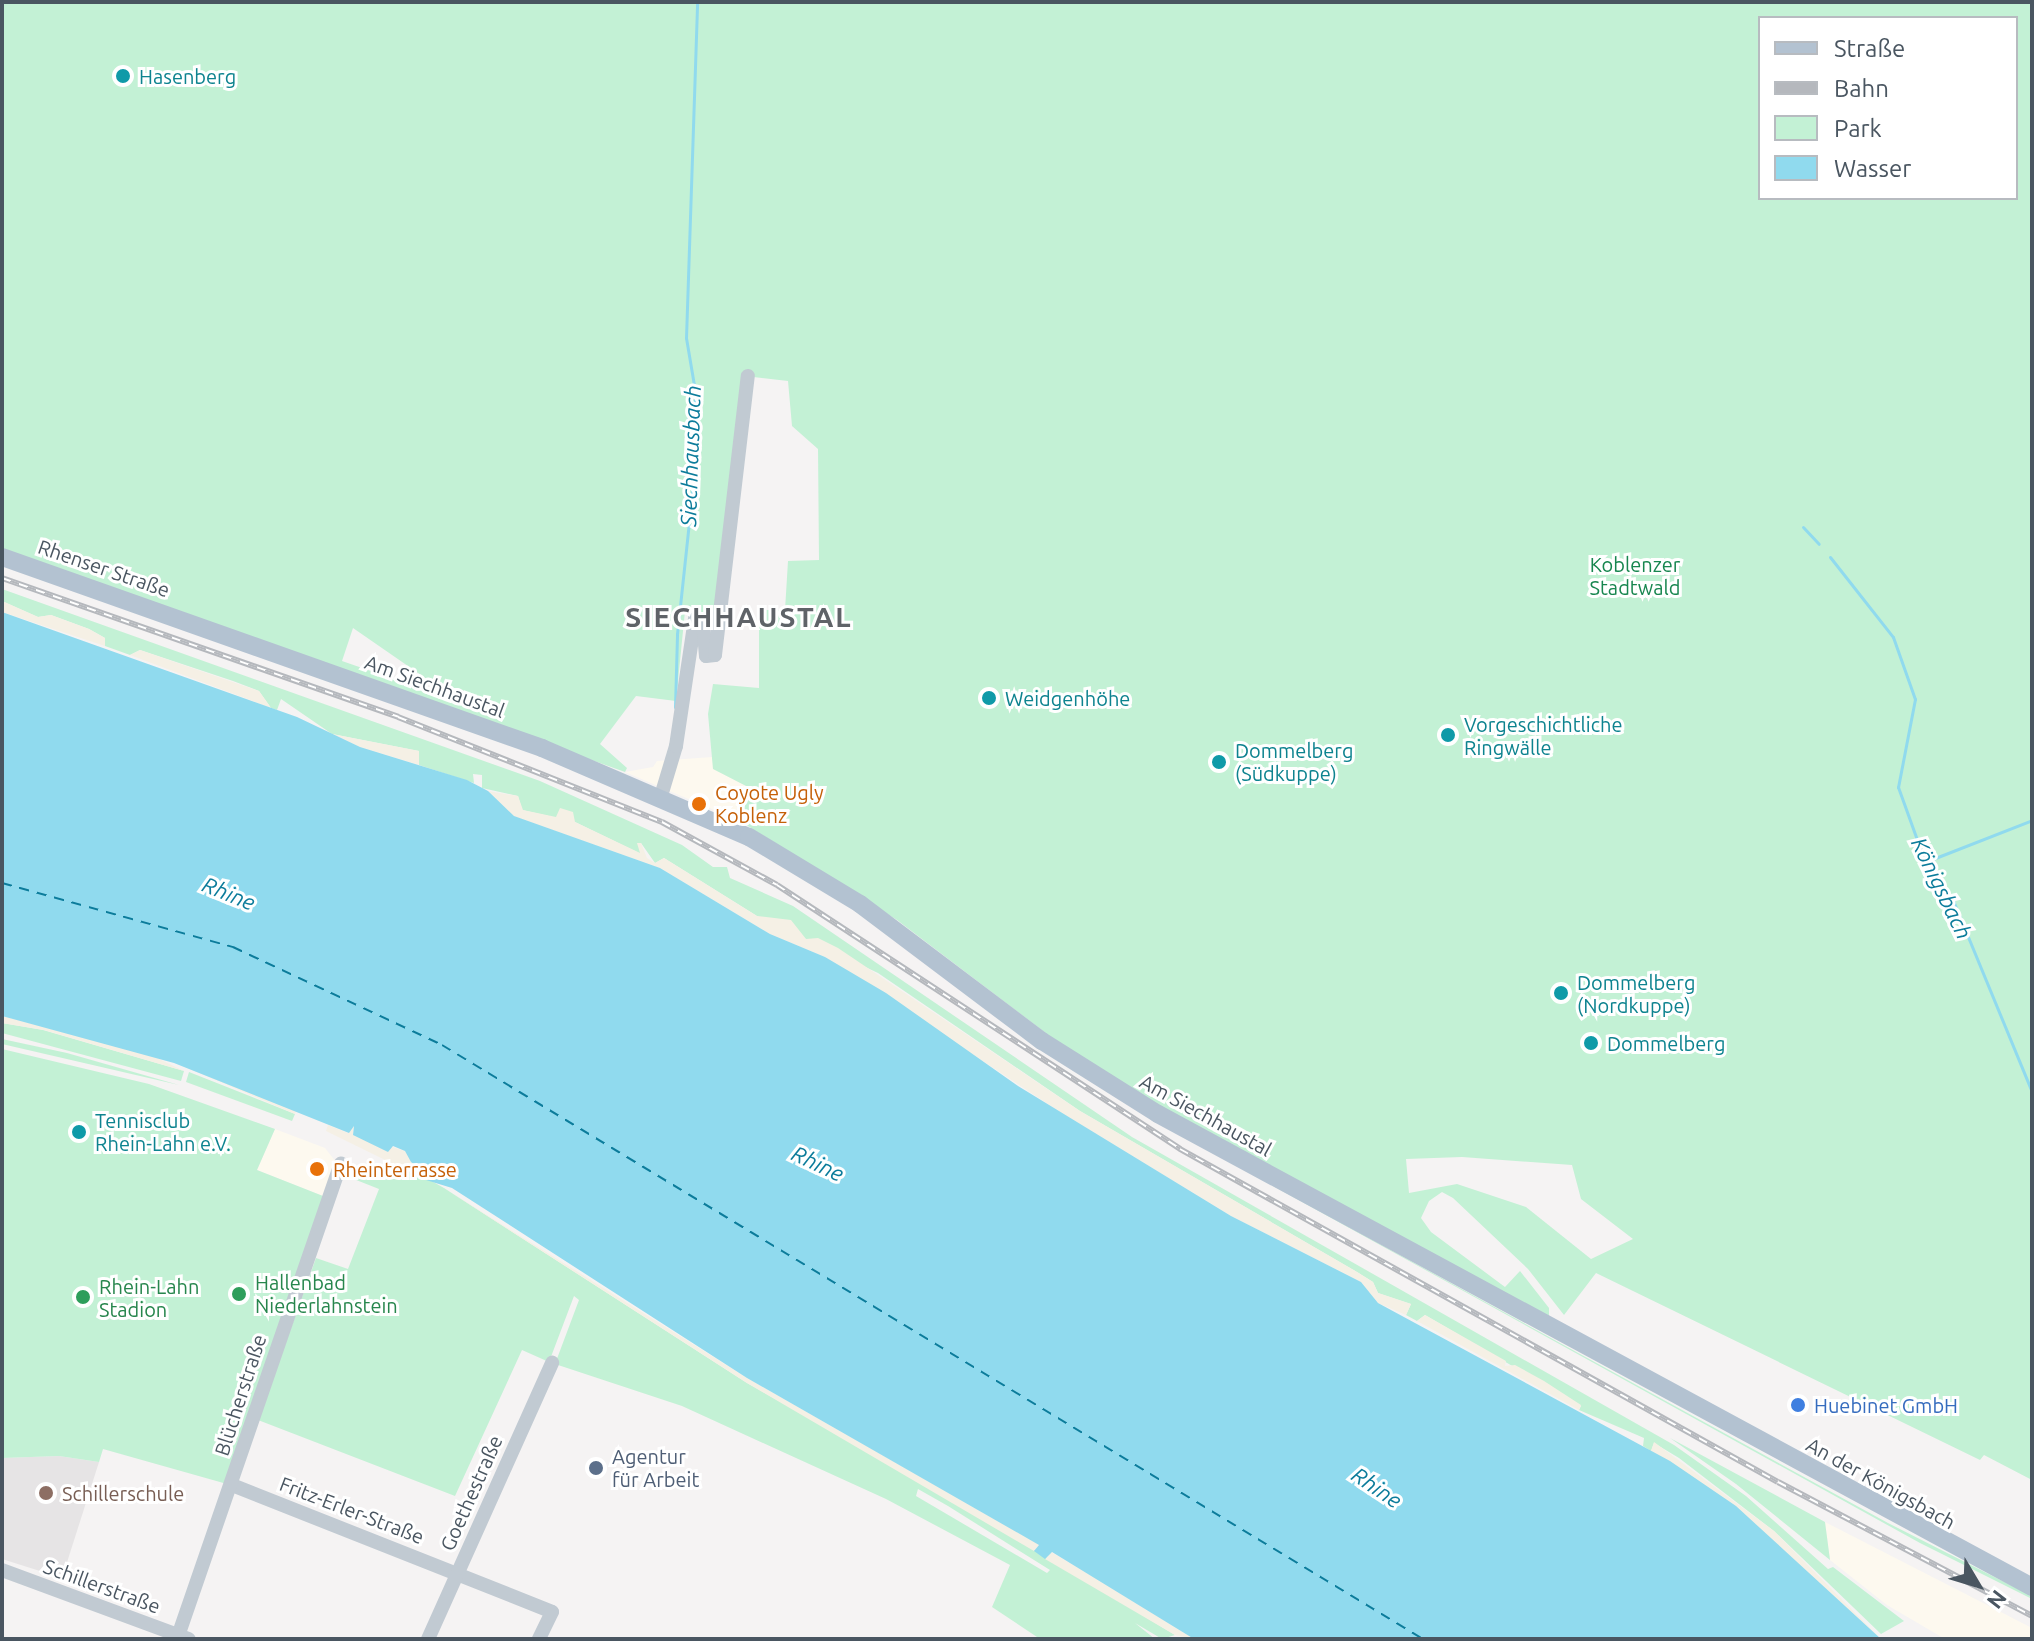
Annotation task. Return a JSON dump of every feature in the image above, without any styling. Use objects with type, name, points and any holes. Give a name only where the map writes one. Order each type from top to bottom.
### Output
[{"type":"main road","name":"Rhenser Straße","points":[[2,557],[193,621]]},
{"type":"main road","name":"Am Siechhaustal","points":[[193,621],[661,796],[749,837],[860,904],[1042,1041],[1130,1098],[1753,1437]]},
{"type":"main road","name":"An der Königsbach","points":[[1753,1437],[2032,1587]]},
{"type":"street","points":[[661,796],[676,746],[695,619],[703,622],[706,656],[715,657],[748,376]]},
{"type":"street","name":"Blücherstraße","points":[[182,1638],[341,1163]]},
{"type":"street","name":"Goethestraße","points":[[428,1639],[552,1363]]},
{"type":"street","name":"Fritz-Erler-Straße","points":[[232,1485],[458,1571],[552,1612],[539,1639]]},
{"type":"street","name":"Schillerstraße","points":[[2,1570],[182,1638]]},
{"type":"shaded area","points":[[712,757],[714,769],[750,788],[735,815],[740,821],[625,772],[653,767],[657,761]]},
{"type":"shaded area","points":[[275,1129],[325,1148],[336,1162],[323,1196],[257,1170]]},
{"type":"shaded area","name":"Schillerschule","points":[[59,1456],[99,1462],[62,1578],[2,1559],[2,1458]]},
{"type":"shaded area","points":[[1825,1522],[2032,1628],[2032,1639],[1945,1639],[1887,1605],[1830,1560]]},
{"type":"green space","name":"Koblenzer Stadtwald","points":[[2,2],[2032,2],[2032,1480],[1984,1455],[1980,1460],[1596,1273],[1564,1315],[1528,1269],[1453,1198],[1442,1192],[1429,1201],[1421,1218],[1431,1232],[1505,1287],[1520,1271],[1549,1308],[1549,1318],[1131,1091],[1055,1040],[897,920],[740,821],[735,815],[750,788],[713,769],[708,714],[713,684],[759,688],[759,610],[785,610],[788,561],[819,560],[818,449],[792,426],[788,381],[745,376],[716,615],[685,611],[676,701],[636,696],[600,744],[627,768],[625,772],[2,549]],"holes":[[[353,628],[460,702],[342,661]],[[1462,1157],[1572,1165],[1581,1199],[1633,1239],[1591,1259],[1526,1207],[1457,1184],[1409,1193],[1406,1159]]]},
{"type":"green space","points":[[2,589],[540,781],[682,845],[713,867],[727,867],[730,878],[793,906],[1132,1137],[1674,1445],[1746,1496],[1828,1569],[1833,1567],[1904,1621],[1881,1634],[1774,1531],[1679,1458],[1654,1443],[1651,1451],[1643,1446],[1644,1438],[1579,1410],[1581,1406],[1425,1315],[1417,1321],[1406,1315],[1411,1304],[1378,1293],[1373,1282],[1357,1272],[1080,1111],[878,973],[757,916],[664,858],[655,863],[641,843],[641,854],[575,822],[522,810],[518,796],[482,788],[482,775],[473,774],[474,783],[419,765],[419,751],[332,734],[281,699],[277,710],[271,708],[259,691],[233,681],[140,650],[130,655],[105,646],[105,638],[89,629],[51,615],[38,617],[2,601]]},
{"type":"green space","points":[[2,1023],[43,1030],[184,1071],[181,1081],[2,1033]]},
{"type":"green space","points":[[2,1039],[67,1053],[179,1085],[2,1044]]},
{"type":"green space","points":[[2,1049],[149,1084],[275,1129],[257,1170],[323,1196],[227,1484],[103,1449],[99,1462],[59,1456],[2,1458]]},
{"type":"green space","points":[[189,1072],[295,1114],[292,1121],[186,1082]]},
{"type":"green space","points":[[1141,1113],[1888,1523],[2032,1596],[2032,1599],[1920,1543]]},
{"type":"green space","points":[[345,1164],[350,1171],[374,1179],[387,1170],[396,1174],[401,1164],[444,1188],[747,1383],[918,1479],[1175,1635],[1162,1639],[1135,1623],[1155,1639],[1040,1639],[992,1607],[1010,1565],[886,1499],[682,1406],[555,1364],[579,1300],[574,1296],[549,1362],[522,1350],[455,1496],[258,1420],[316,1258],[348,1269],[379,1189],[341,1174]],"holes":[[[918,1489],[1050,1570],[1047,1573],[916,1496]]]},
{"type":"green space","points":[[1670,1438],[1825,1522],[1830,1560],[1736,1484]]},
{"type":"sand","points":[[2,601],[38,617],[51,615],[89,629],[105,638],[105,646],[2,612]]},
{"type":"sand","points":[[140,650],[259,691],[271,708],[130,655]]},
{"type":"sand","points":[[332,734],[419,751],[419,765],[360,747]]},
{"type":"sand","points":[[488,791],[518,796],[523,810],[556,817],[560,808],[573,812],[575,822],[640,853],[637,843],[641,843],[647,858],[655,863],[664,858],[757,916],[791,920],[806,939],[818,938],[838,948],[1080,1111],[1357,1272],[1373,1282],[1378,1293],[1411,1304],[1406,1315],[1378,1303],[1361,1282],[1231,1216],[1060,1112],[825,957],[770,934],[660,868],[513,816]]},
{"type":"sand","points":[[2,1016],[153,1056],[184,1071],[44,1030],[2,1023]]},
{"type":"sand","points":[[190,1069],[285,1106],[296,1111],[295,1114]]},
{"type":"sand","points":[[328,1125],[348,1133],[354,1126],[353,1134],[405,1151],[437,1180],[426,1180],[326,1131]]},
{"type":"sand","points":[[444,1188],[747,1378],[1040,1545],[1034,1551],[747,1383]]},
{"type":"sand","points":[[1425,1315],[1506,1361],[1505,1366],[1515,1365],[1544,1381],[1581,1405],[1579,1410],[1417,1321]]},
{"type":"sand","points":[[1654,1442],[1774,1531],[1880,1638],[1736,1507],[1651,1451]]},
{"type":"sand","points":[[1051,1552],[1194,1639],[1175,1635],[1045,1559]]},
{"type":"water","name":"Rhine","points":[[2,612],[297,717],[360,747],[467,780],[488,791],[514,816],[660,868],[770,934],[825,957],[886,993],[1018,1086],[1231,1216],[1361,1282],[1378,1303],[1670,1461],[1736,1506],[1881,1639],[1194,1639],[1052,1552],[1045,1559],[1034,1551],[1039,1545],[747,1378],[452,1188],[426,1180],[435,1180],[411,1162],[405,1151],[393,1146],[388,1152],[353,1135],[354,1126],[349,1133],[174,1063],[2,1016]]},
{"type":"waterway","name":"Siechhausbach","points":[[675,707],[677,634],[692,493],[688,418],[696,397],[686,338],[697,2]]},
{"type":"waterway","name":"Königsbach","points":[[1803,527],[1819,544]]},
{"type":"waterway","name":"Königsbach","points":[[1830,557],[1893,637],[1915,699],[1898,787],[1925,862],[1952,898],[2032,1092]]},
{"type":"waterway","points":[[1925,862],[2032,820]]},
{"type":"ferry route","points":[[2,883],[233,947],[442,1045],[1423,1639]]},
{"type":"railway","points":[[2,578],[398,717],[662,822],[777,885],[1180,1149],[1778,1482],[2032,1616]]},
{"type":"place","name":"Hasenberg","points":[[123,76]]},
{"type":"place","name":"Weidgenhöhe","points":[[989,698]]},
{"type":"place","name":"Vorgeschichtliche Ringwälle","points":[[1448,735]]},
{"type":"place","name":"Dommelberg (Südkuppe)","points":[[1219,762]]},
{"type":"place","name":"Coyote Ugly Koblenz","points":[[699,804]]},
{"type":"place","name":"Dommelberg (Nordkuppe)","points":[[1561,993]]},
{"type":"place","name":"Dommelberg","points":[[1591,1043]]},
{"type":"place","name":"Tennisclub Rhein-Lahn e.V.","points":[[79,1132]]},
{"type":"place","name":"Rheinterrasse","points":[[317,1169]]},
{"type":"place","name":"Hallenbad Niederlahnstein","points":[[239,1294]]},
{"type":"place","name":"Rhein-Lahn Stadion","points":[[83,1297]]},
{"type":"place","name":"Huebinet GmbH","points":[[1798,1405]]},
{"type":"place","name":"Agentur für Arbeit","points":[[596,1468]]},
{"type":"place","name":"Schillerschule","points":[[46,1493]]},
{"type":"district","name":"SIECHHAUSTAL","points":[[739,617]]}]
